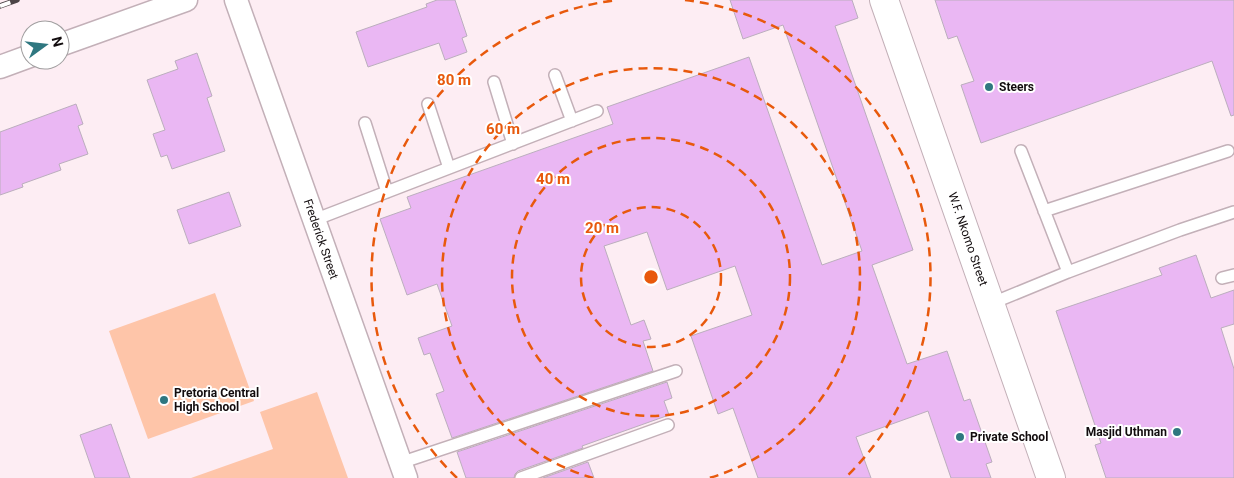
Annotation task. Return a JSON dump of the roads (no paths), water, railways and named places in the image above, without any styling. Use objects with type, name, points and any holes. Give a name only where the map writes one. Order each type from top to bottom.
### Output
[{"type":"main road","name":"W.F. Nkomo Street","points":[[884,0],[1051,478]]},
{"type":"street","points":[[70,41],[186,0]]},
{"type":"street","name":"Frederick Street","points":[[236,0],[403,471]]},
{"type":"street","points":[[0,67],[20,60]]},
{"type":"lane","points":[[555,75],[572,121]]},
{"type":"lane","points":[[494,82],[514,144]]},
{"type":"lane","points":[[428,104],[449,168]]},
{"type":"lane","points":[[314,220],[597,112]]},
{"type":"lane","points":[[365,123],[387,192]]},
{"type":"lane","points":[[1021,151],[1068,272]]},
{"type":"lane","points":[[1044,211],[1228,151]]},
{"type":"lane","points":[[990,304],[1068,272],[1234,212]]},
{"type":"lane","points":[[1222,278],[1234,274]]},
{"type":"lane","points":[[403,471],[676,371]]},
{"type":"lane","points":[[521,478],[668,425]]},
{"type":"railway","points":[[0,6],[17,0]]},
{"type":"place","name":"Steers","points":[[989,87]]},
{"type":"place","name":"Pretoria Central High School","points":[[164,400]]},
{"type":"place","name":"Masjid Uthman","points":[[1177,432]]},
{"type":"place","name":"Private School","points":[[960,437]]}]
